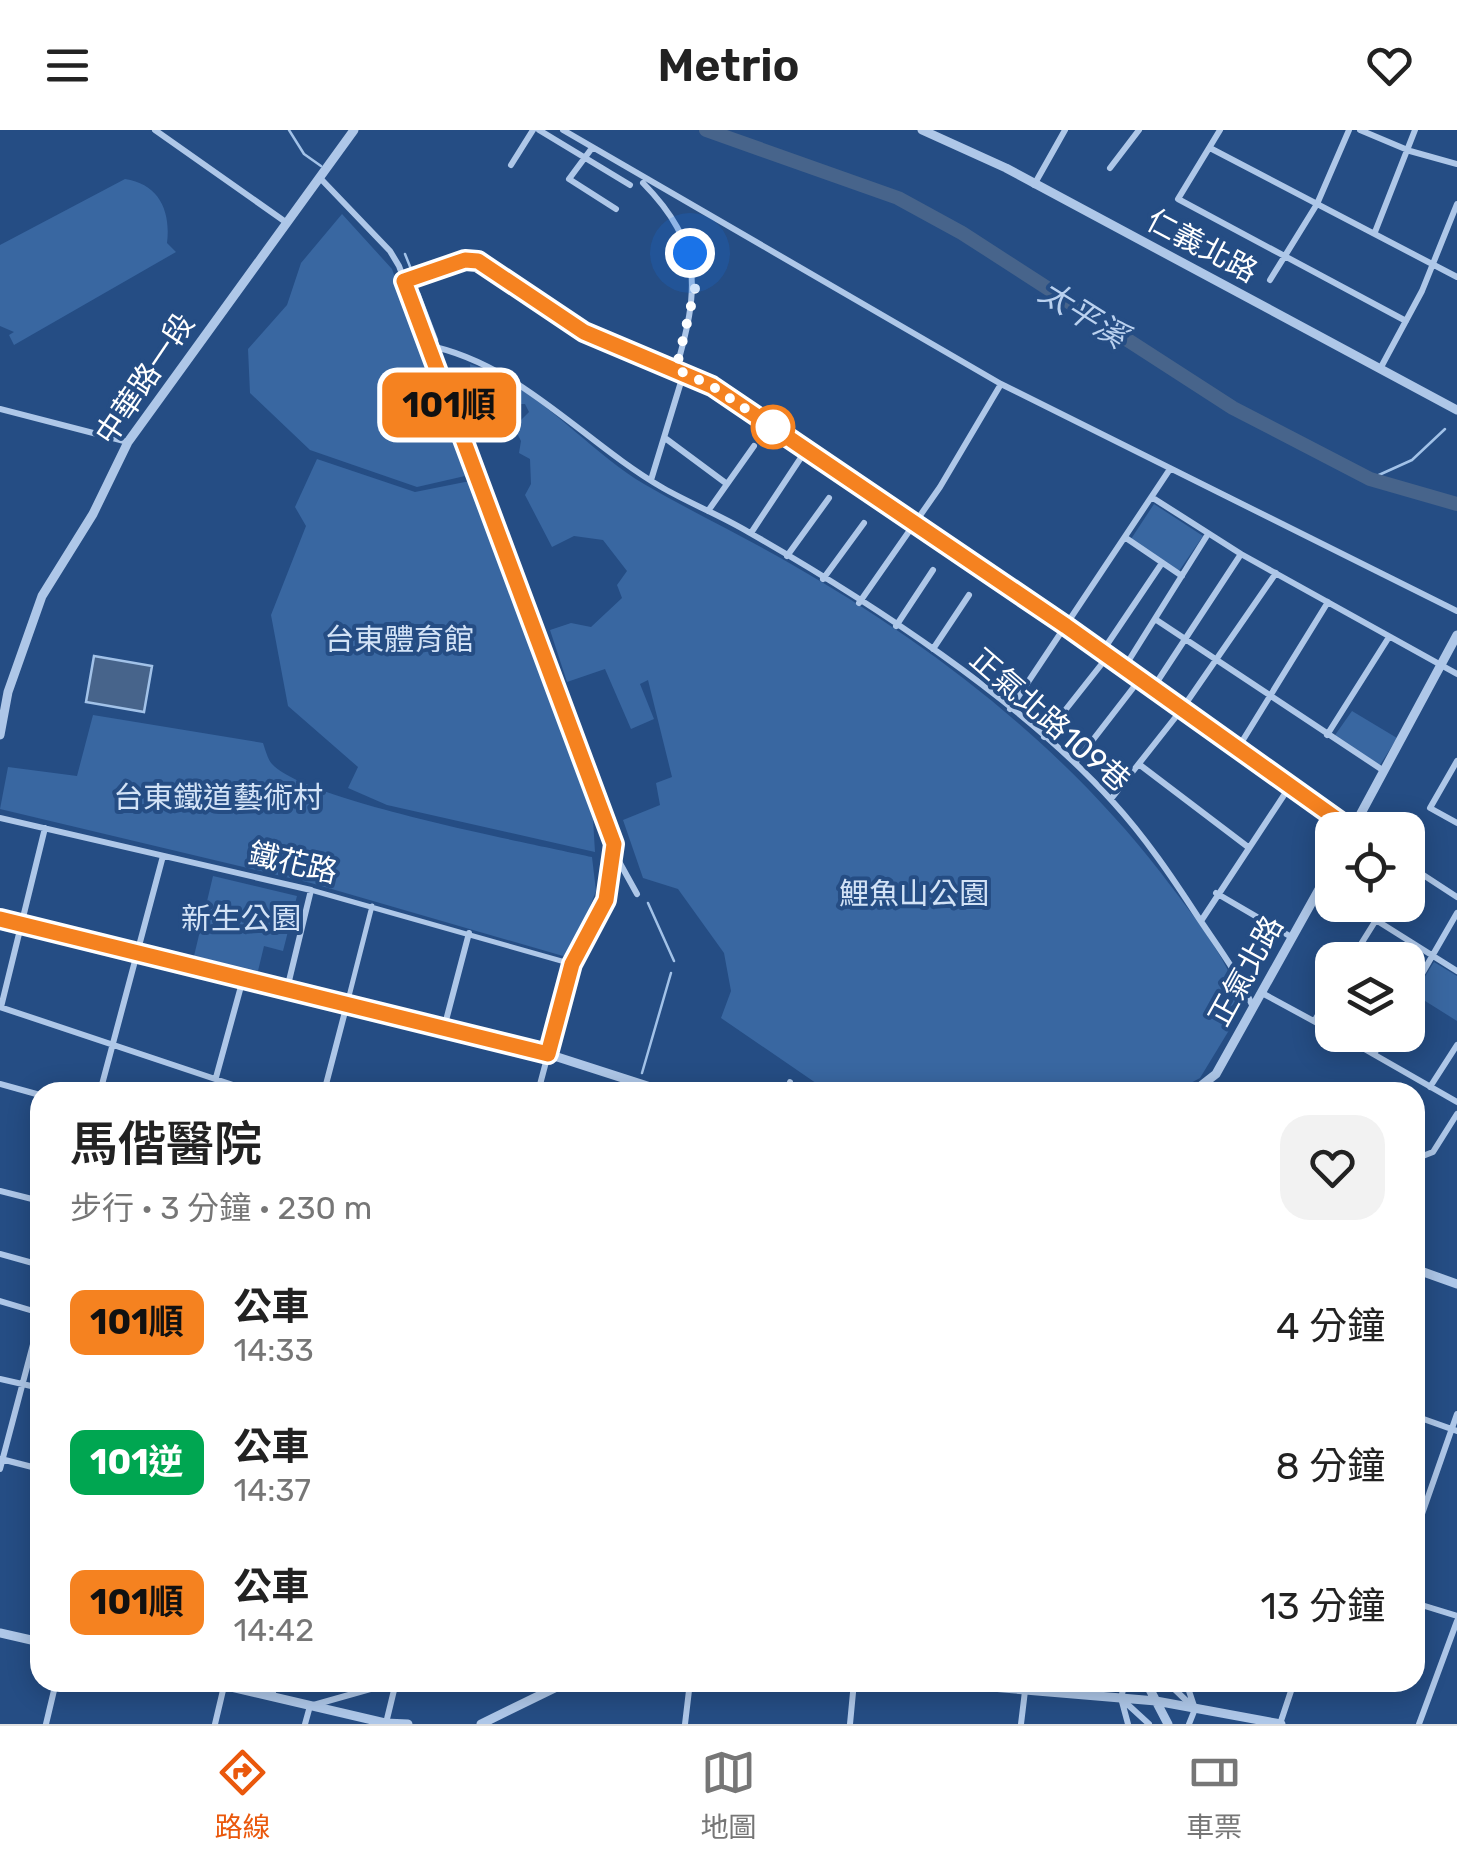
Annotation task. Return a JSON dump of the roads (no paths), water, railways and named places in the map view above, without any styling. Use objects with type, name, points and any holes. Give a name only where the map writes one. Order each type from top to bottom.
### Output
[{"type":"street","points":[[155,130],[288,224]]},
{"type":"street","name":"中華路一段","points":[[0,735],[4,691],[42,596],[93,514],[128,442],[354,130]]},
{"type":"street","points":[[511,165],[536,130],[630,186]]},
{"type":"street","points":[[563,130],[1001,384],[1457,611]]},
{"type":"street","name":"仁義北路","points":[[922,130],[1034,185],[1457,410]]},
{"type":"street","points":[[1034,185],[1066,130]]},
{"type":"street","points":[[1110,168],[1139,130]]},
{"type":"street","points":[[1220,130],[1178,199],[1406,322]]},
{"type":"street","points":[[1270,280],[1317,204],[1349,130]]},
{"type":"street","points":[[1360,130],[1410,151],[1457,164]]},
{"type":"street","points":[[1375,232],[1410,151],[1415,130]]},
{"type":"street","points":[[592,148],[569,179],[616,209]]},
{"type":"street","points":[[1210,148],[1457,277]]},
{"type":"street","points":[[636,175],[662,204],[690,253],[695,280],[680,371],[652,480]]},
{"type":"street","points":[[321,179],[390,251],[404,281],[605,817],[615,855],[637,894]]},
{"type":"street","points":[[1380,369],[1434,265],[1457,204]]},
{"type":"street","points":[[404,281],[465,260],[478,261],[584,332],[712,386],[1066,626],[1327,812]]},
{"type":"street","name":"正氣北路109巷","points":[[426,344],[512,377],[610,455],[750,533],[823,579],[933,649],[1010,709],[1074,763],[1140,832],[1226,954],[1254,1008]]},
{"type":"street","points":[[860,603],[916,524],[1001,384]]},
{"type":"street","points":[[0,410],[128,442]]},
{"type":"street","points":[[665,438],[727,484]]},
{"type":"street","points":[[708,511],[754,446]]},
{"type":"street","points":[[750,533],[806,450]]},
{"type":"street","points":[[1010,709],[1171,468]]},
{"type":"street","points":[[786,556],[829,498]]},
{"type":"street","points":[[1153,498],[1241,554],[1389,637],[1441,661],[1457,674]]},
{"type":"street","points":[[823,579],[864,523]]},
{"type":"street","points":[[1124,668],[1208,534]]},
{"type":"street","points":[[1126,538],[1182,576]]},
{"type":"street","points":[[1152,688],[1241,554]]},
{"type":"street","points":[[1044,738],[1105,654],[1162,563]]},
{"type":"street","points":[[896,626],[933,570]]},
{"type":"street","points":[[1111,800],[1182,709],[1276,573]]},
{"type":"street","points":[[933,649],[970,594]]},
{"type":"street","points":[[1238,748],[1328,602]]},
{"type":"street","points":[[1155,619],[1270,700],[1384,771]]},
{"type":"street","points":[[1362,812],[1457,635]]},
{"type":"street","points":[[1327,735],[1389,637]]},
{"type":"street","points":[[1074,763],[1140,678]]},
{"type":"street","points":[[1457,761],[1430,808],[1457,824]]},
{"type":"street","points":[[1140,765],[1248,847]]},
{"type":"street","points":[[1201,921],[1290,786]]},
{"type":"street","name":"鐵花路","points":[[0,818],[312,890],[572,964]]},
{"type":"street","points":[[44,828],[0,1008],[222,1082]]},
{"type":"street","points":[[541,1082],[572,964],[606,900],[615,855]]},
{"type":"street","points":[[103,1082],[162,856]]},
{"type":"street","points":[[1425,877],[1457,897]]},
{"type":"street","points":[[287,989],[312,890]]},
{"type":"street","points":[[1216,893],[1293,938]]},
{"type":"street","name":"正氣北路","points":[[1208,1082],[1315,897]]},
{"type":"street","points":[[327,1082],[372,906]]},
{"type":"street","points":[[1425,968],[1457,913]]},
{"type":"street","points":[[0,919],[548,1054],[635,1082]]},
{"type":"street","points":[[1379,922],[1457,972]]},
{"type":"street","points":[[444,1028],[470,933]]},
{"type":"street","points":[[216,1080],[243,978]]},
{"type":"street","points":[[1262,993],[1315,1020]]},
{"type":"street","points":[[1430,1087],[1457,1045]]},
{"type":"street","points":[[1370,1052],[1422,1082]]},
{"type":"street","points":[[0,1084],[30,1092]]},
{"type":"street","points":[[1425,1084],[1457,1102]]},
{"type":"street","points":[[1425,1157],[1457,1114]]},
{"type":"street","points":[[0,1190],[30,1198]]},
{"type":"street","points":[[0,1254],[30,1262]]},
{"type":"street","points":[[1425,1273],[1457,1284]]},
{"type":"street","points":[[0,1301],[30,1312]]},
{"type":"street","points":[[0,1469],[30,1354]]},
{"type":"street","points":[[0,1379],[30,1386]]},
{"type":"street","points":[[1425,1503],[1457,1414]]},
{"type":"street","points":[[1425,1420],[1454,1430]]},
{"type":"street","points":[[1,1459],[30,1466]]},
{"type":"street","points":[[1419,1724],[1457,1618],[1425,1607]]},
{"type":"street","points":[[0,1632],[30,1640]]},
{"type":"street","points":[[46,1724],[54,1692]]},
{"type":"street","points":[[215,1724],[223,1692]]},
{"type":"street","points":[[250,1692],[385,1723],[408,1724]]},
{"type":"street","points":[[272,1697],[273,1692]]},
{"type":"street","points":[[310,1706],[360,1692]]},
{"type":"street","points":[[385,1723],[393,1692]]},
{"type":"street","points":[[482,1724],[547,1692]]},
{"type":"street","points":[[685,1724],[689,1692]]},
{"type":"street","points":[[850,1724],[853,1692]]},
{"type":"street","points":[[1022,1724],[1025,1692]]},
{"type":"street","points":[[1039,1692],[1156,1700],[1281,1724],[1291,1692]]},
{"type":"street","points":[[1122,1692],[1128,1724]]},
{"type":"street","points":[[1152,1692],[1168,1724]]},
{"type":"street","points":[[1178,1692],[1195,1709]]},
{"type":"street","points":[[1188,1724],[1195,1709],[1189,1692]]},
{"type":"street","points":[[1121,1698],[1149,1724]]},
{"type":"street","points":[[304,1724],[310,1706]]},
{"type":"waterway","points":[[289,130],[304,154],[321,166]]},
{"type":"waterway","name":"太平溪","points":[[706,130],[898,198],[962,233],[1233,408],[1370,479],[1457,504]]},
{"type":"waterway","points":[[405,254],[411,269]]},
{"type":"waterway","points":[[419,293],[437,340]]},
{"type":"waterway","points":[[1370,479],[1412,460],[1445,429]]},
{"type":"waterway","points":[[648,903],[674,961]]},
{"type":"waterway","points":[[642,1073],[671,973]]},
{"type":"park label","name":"台東體育館","points":[[399,640]]},
{"type":"park label","name":"台東鐵道藝術村","points":[[218,798]]},
{"type":"park label","name":"鯉魚山公園","points":[[914,894]]},
{"type":"park label","name":"新生公園","points":[[241,919]]}]
